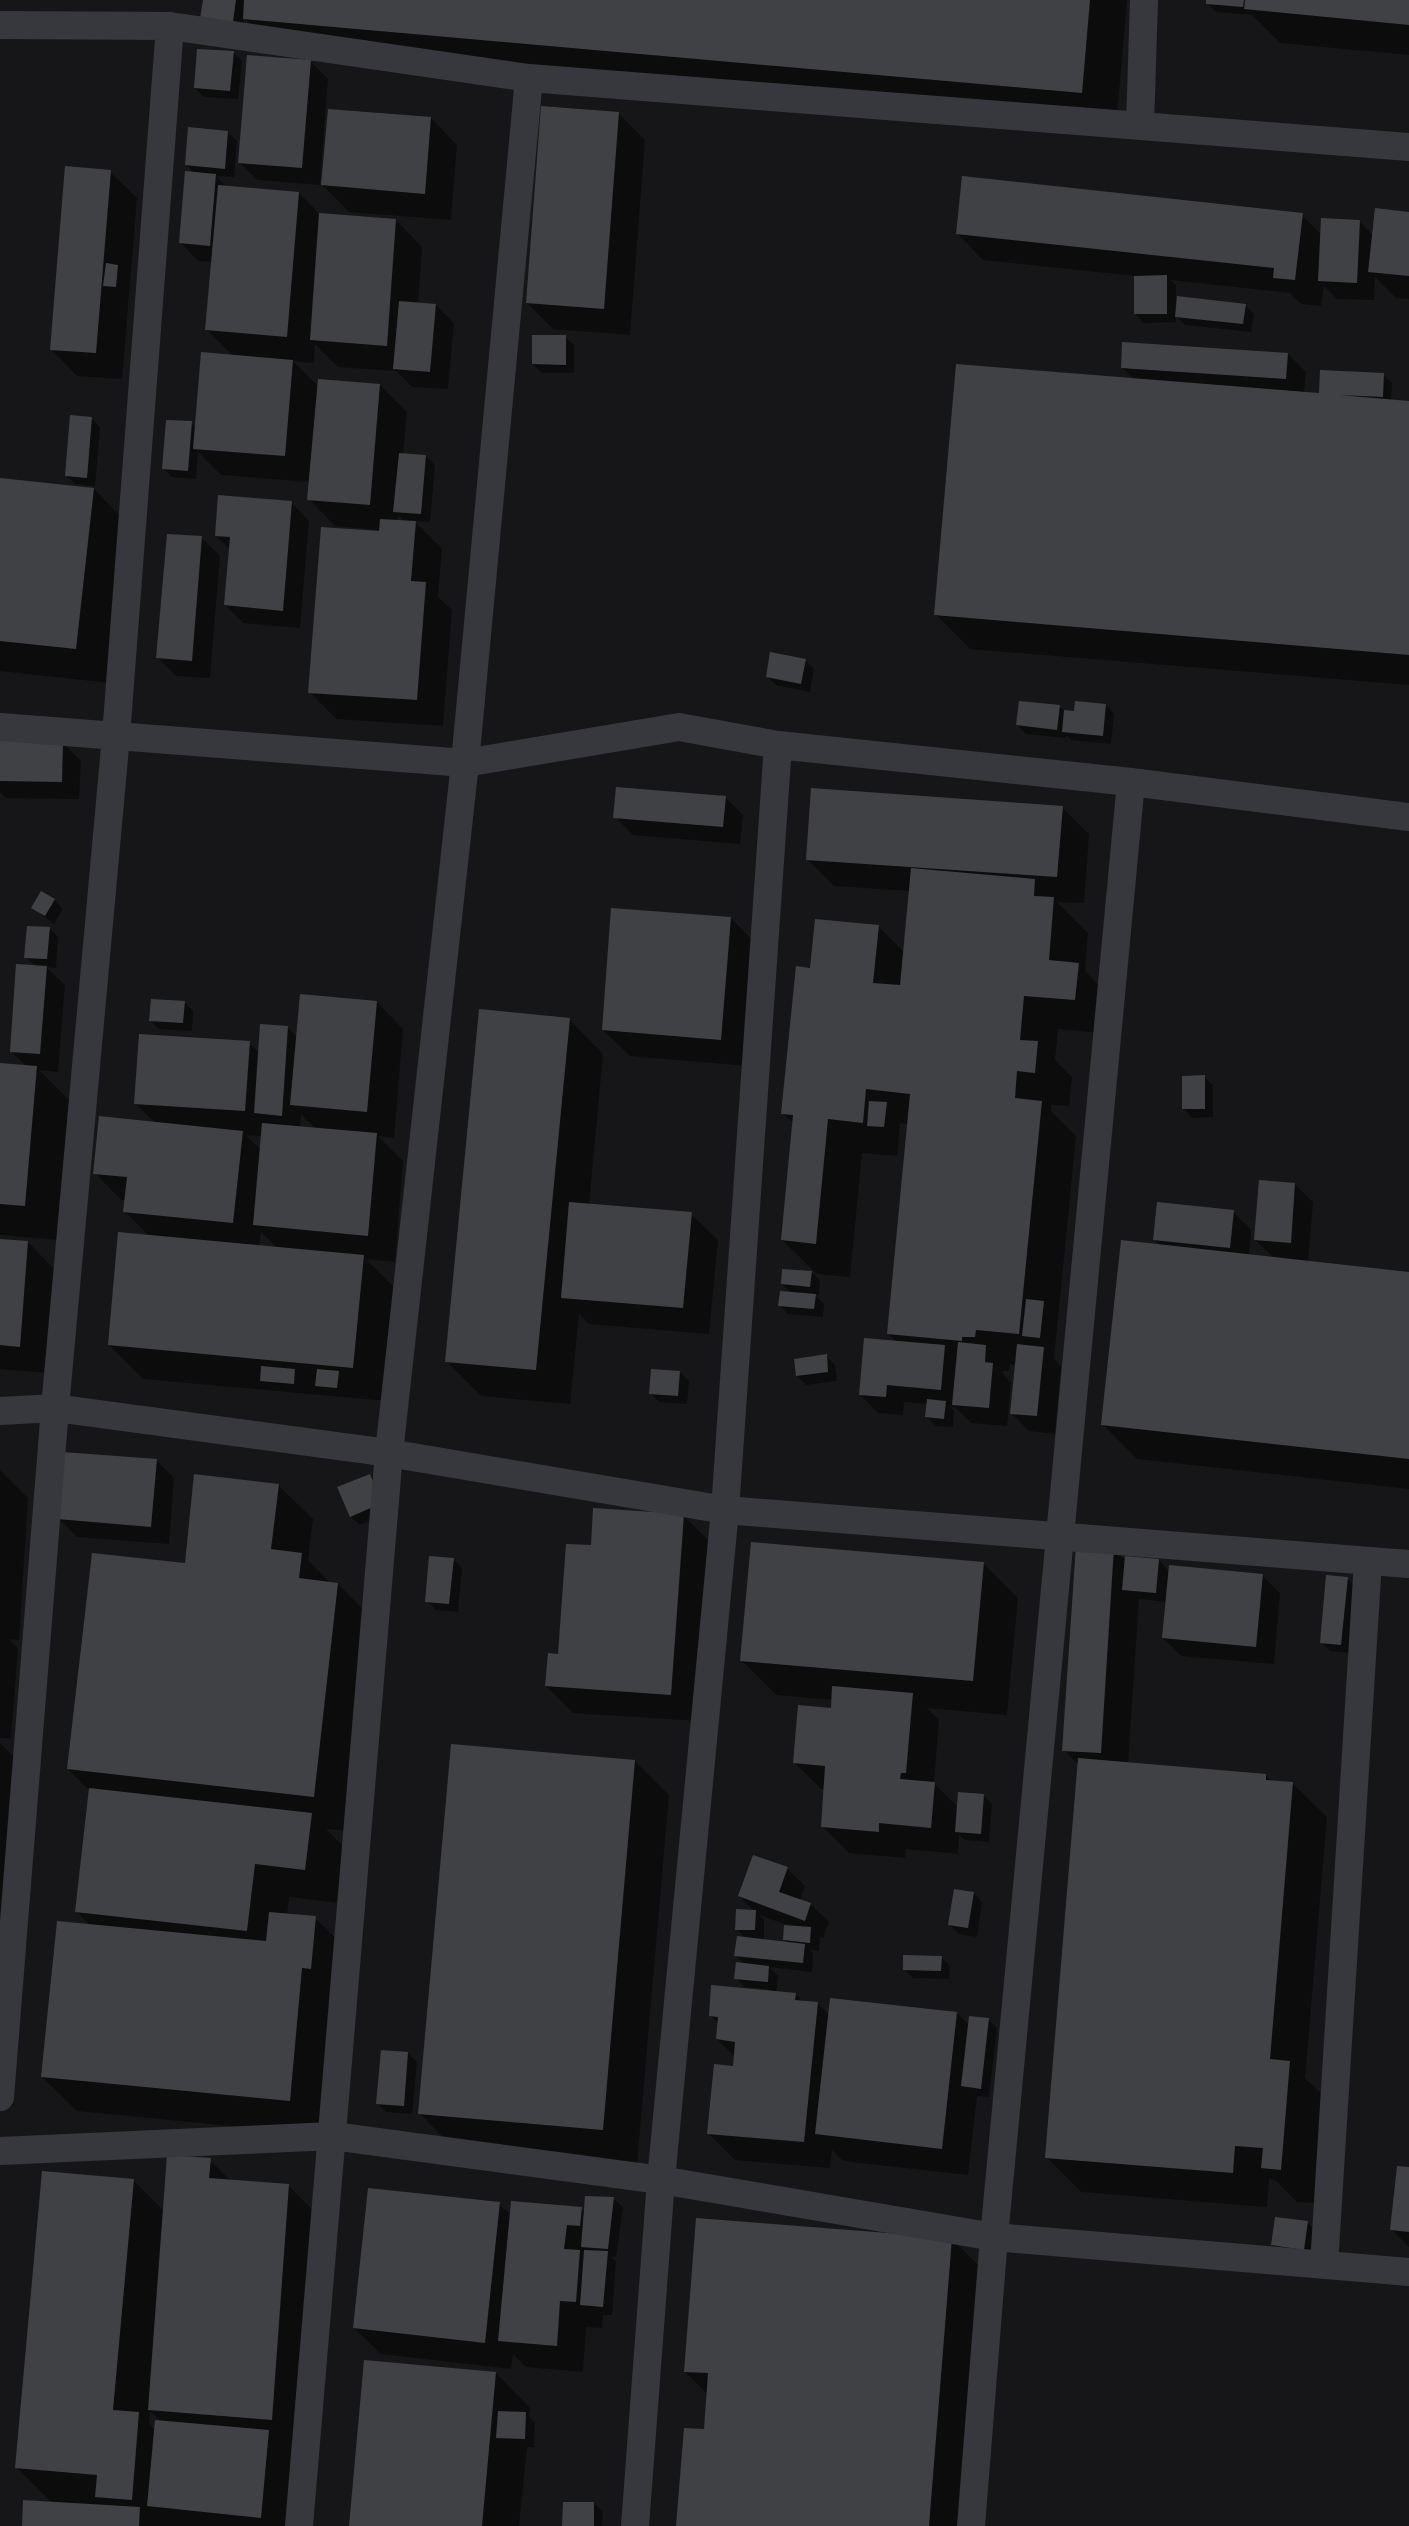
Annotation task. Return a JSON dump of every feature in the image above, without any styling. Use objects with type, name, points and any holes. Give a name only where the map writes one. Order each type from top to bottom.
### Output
[{"type":"street","points":[[1140,126],[1144,0]]},
{"type":"street","points":[[0,25],[170,26],[529,78],[1409,146]]},
{"type":"street","points":[[0,2097],[55,1408],[116,736],[170,26]]},
{"type":"street","points":[[299,2526],[389,1453],[465,763],[529,78]]},
{"type":"street","points":[[0,727],[465,763],[679,727],[778,746],[1131,782],[1409,817]]},
{"type":"street","points":[[635,2526],[661,2180],[725,1510],[778,746]]},
{"type":"street","points":[[971,2526],[994,2237],[1131,782]]},
{"type":"street","points":[[0,1411],[55,1408],[389,1453],[725,1510],[1409,1564]]},
{"type":"street","points":[[1324,2265],[1368,1561]]},
{"type":"street","points":[[0,2151],[333,2136],[661,2180],[994,2237],[1409,2272]]},
{"type":"building","points":[[203,0],[236,0],[232,29],[199,25]]},
{"type":"building","points":[[244,0],[1090,0],[1082,93],[243,19]]},
{"type":"building","points":[[1206,0],[1244,0],[1243,7],[1206,4]]},
{"type":"building","points":[[1245,0],[1409,0],[1409,25],[1244,9]]},
{"type":"building","points":[[197,49],[234,51],[230,91],[194,88]]},
{"type":"building","points":[[247,55],[311,60],[302,168],[238,163]]},
{"type":"building","points":[[541,106],[619,112],[604,309],[526,303]]},
{"type":"building","points":[[328,109],[431,117],[425,194],[321,185]]},
{"type":"building","points":[[188,127],[228,131],[225,169],[185,165]]},
{"type":"building","points":[[65,166],[111,170],[96,353],[50,350]]},
{"type":"building","points":[[185,171],[216,174],[210,246],[179,243]]},
{"type":"building","points":[[962,176],[1303,213],[1295,280],[1273,278],[1274,268],[956,234]]},
{"type":"building","points":[[218,185],[299,192],[287,337],[205,330]]},
{"type":"building","points":[[1375,208],[1409,212],[1409,276],[1368,272]]},
{"type":"building","points":[[319,213],[396,219],[387,346],[310,340]]},
{"type":"building","points":[[1321,218],[1360,220],[1357,283],[1318,281]]},
{"type":"building","points":[[106,263],[118,265],[116,287],[103,286]]},
{"type":"building","points":[[1167,275],[1167,314],[1134,314],[1134,276]]},
{"type":"building","points":[[1177,296],[1246,304],[1243,324],[1175,317]]},
{"type":"building","points":[[399,301],[436,304],[430,372],[393,369]]},
{"type":"building","points":[[532,335],[566,335],[566,365],[532,364]]},
{"type":"building","points":[[1122,342],[1288,353],[1286,379],[1121,368]]},
{"type":"building","points":[[201,352],[293,360],[285,456],[193,449]]},
{"type":"building","points":[[956,364],[1319,393],[1320,370],[1384,373],[1383,397],[1339,395],[1409,401],[1409,655],[934,615]]},
{"type":"building","points":[[318,379],[380,384],[370,505],[307,500]]},
{"type":"building","points":[[70,415],[92,417],[87,478],[65,476]]},
{"type":"building","points":[[166,420],[192,421],[188,471],[162,469]]},
{"type":"building","points":[[399,453],[426,455],[421,514],[393,512]]},
{"type":"building","points":[[0,478],[94,488],[76,649],[0,641]]},
{"type":"building","points":[[218,495],[292,501],[283,611],[224,605],[230,537],[215,536]]},
{"type":"building","points":[[380,519],[416,521],[411,581],[426,582],[417,700],[308,693],[321,527],[379,531]]},
{"type":"building","points":[[167,534],[202,536],[192,661],[156,658]]},
{"type":"building","points":[[770,652],[806,659],[801,684],[766,677]]},
{"type":"building","points":[[1019,701],[1060,705],[1057,730],[1016,725]]},
{"type":"building","points":[[1075,701],[1106,704],[1103,736],[1062,732],[1064,710],[1074,711]]},
{"type":"building","points":[[0,740],[63,741],[62,782],[0,781]]},
{"type":"building","points":[[616,787],[726,796],[723,827],[613,818]]},
{"type":"building","points":[[811,788],[1063,806],[1057,877],[806,860]]},
{"type":"building","points":[[911,868],[1035,879],[1034,896],[1054,897],[1049,960],[1079,963],[1075,1000],[1024,996],[1020,1040],[1038,1041],[1035,1073],[1017,1071],[1015,1098],[1042,1101],[1019,1334],[976,1330],[975,1337],[962,1337],[962,1341],[887,1334],[910,1094],[866,1089],[863,1123],[828,1119],[816,1244],[781,1240],[793,1115],[781,1114],[796,966],[810,968],[815,919],[879,925],[873,983],[900,985]]},
{"type":"building","points":[[41,891],[55,899],[45,916],[31,908]]},
{"type":"building","points":[[611,908],[731,917],[721,1040],[602,1030]]},
{"type":"building","points":[[27,926],[50,927],[47,959],[24,958]]},
{"type":"building","points":[[16,964],[47,966],[40,1054],[10,1052]]},
{"type":"building","points":[[300,994],[377,1001],[367,1112],[290,1105]]},
{"type":"building","points":[[151,999],[185,1001],[183,1023],[149,1021]]},
{"type":"building","points":[[479,1009],[570,1018],[536,1370],[445,1362]]},
{"type":"building","points":[[260,1024],[288,1026],[282,1116],[254,1113]]},
{"type":"building","points":[[139,1034],[250,1041],[245,1111],[134,1104]]},
{"type":"building","points":[[0,1063],[37,1066],[25,1206],[0,1204]]},
{"type":"building","points":[[1205,1075],[1205,1109],[1182,1109],[1182,1076]]},
{"type":"building","points":[[869,1101],[887,1102],[884,1127],[867,1126]]},
{"type":"building","points":[[99,1116],[243,1131],[233,1223],[123,1212],[127,1177],[93,1174]]},
{"type":"building","points":[[262,1123],[377,1133],[368,1236],[253,1225]]},
{"type":"building","points":[[1259,1180],[1295,1183],[1291,1243],[1254,1240]]},
{"type":"building","points":[[569,1202],[692,1212],[683,1308],[561,1298]]},
{"type":"building","points":[[1157,1202],[1234,1210],[1230,1248],[1153,1240]]},
{"type":"building","points":[[118,1232],[364,1255],[353,1368],[108,1345]]},
{"type":"building","points":[[0,1239],[28,1241],[20,1347],[0,1345]]},
{"type":"building","points":[[1121,1240],[1409,1272],[1409,1459],[1101,1425]]},
{"type":"building","points":[[782,1269],[812,1271],[810,1287],[781,1284]]},
{"type":"building","points":[[780,1291],[816,1294],[814,1309],[778,1306]]},
{"type":"building","points":[[1026,1299],[1044,1301],[1040,1338],[1022,1336]]},
{"type":"building","points":[[864,1338],[945,1345],[941,1390],[887,1385],[886,1397],[859,1395]]},
{"type":"building","points":[[958,1342],[986,1345],[985,1362],[993,1363],[989,1408],[952,1405]]},
{"type":"building","points":[[1017,1344],[1044,1347],[1037,1416],[1010,1414]]},
{"type":"building","points":[[827,1354],[828,1372],[796,1376],[794,1359]]},
{"type":"building","points":[[261,1366],[295,1369],[294,1384],[260,1381]]},
{"type":"building","points":[[317,1369],[339,1371],[337,1388],[315,1386]]},
{"type":"building","points":[[651,1369],[680,1371],[678,1396],[649,1394]]},
{"type":"building","points":[[927,1399],[946,1401],[944,1419],[925,1417]]},
{"type":"building","points":[[63,1452],[157,1459],[151,1527],[57,1519]]},
{"type":"building","points":[[194,1474],[279,1484],[271,1549],[302,1553],[299,1578],[338,1583],[314,1797],[67,1769],[92,1553],[185,1563]]},
{"type":"building","points":[[370,1474],[382,1503],[350,1517],[337,1487]]},
{"type":"building","points":[[593,1508],[684,1514],[671,1695],[545,1686],[548,1653],[558,1654],[566,1544],[591,1545]]},
{"type":"building","points":[[751,1542],[984,1562],[973,1681],[740,1661]]},
{"type":"building","points":[[1076,1545],[1114,1547],[1101,1753],[1062,1751]]},
{"type":"building","points":[[429,1556],[454,1558],[449,1604],[425,1602]]},
{"type":"building","points":[[1125,1556],[1159,1559],[1156,1593],[1122,1590]]},
{"type":"building","points":[[1169,1565],[1263,1574],[1256,1647],[1162,1638]]},
{"type":"building","points":[[1326,1575],[1348,1577],[1341,1645],[1320,1643]]},
{"type":"building","points":[[832,1686],[913,1693],[906,1773],[901,1773],[900,1779],[935,1782],[931,1828],[879,1823],[879,1832],[821,1827],[825,1766],[793,1763],[798,1705],[831,1708]]},
{"type":"building","points":[[451,1744],[635,1760],[603,2130],[418,2114]]},
{"type":"building","points":[[1078,1758],[1266,1774],[1266,1780],[1293,1782],[1270,2059],[1290,2061],[1281,2170],[1261,2168],[1263,2148],[1235,2146],[1233,2173],[1045,2158]]},
{"type":"building","points":[[89,1788],[312,1813],[305,1870],[255,1864],[247,1931],[75,1912]]},
{"type":"building","points":[[958,1792],[984,1794],[981,1834],[955,1832]]},
{"type":"building","points":[[753,1855],[788,1867],[779,1892],[811,1903],[805,1921],[738,1896]]},
{"type":"building","points":[[954,1889],[974,1892],[968,1928],[948,1925]]},
{"type":"building","points":[[736,1909],[756,1910],[755,1930],[735,1930]]},
{"type":"building","points":[[269,1912],[316,1916],[311,1969],[302,1968],[290,2101],[41,2077],[57,1921],[266,1941]]},
{"type":"building","points":[[784,1925],[811,1927],[810,1943],[783,1940]]},
{"type":"building","points":[[737,1936],[805,1944],[803,1963],[734,1956]]},
{"type":"building","points":[[903,1955],[942,1956],[941,1971],[903,1970]]},
{"type":"building","points":[[736,1962],[769,1966],[768,1982],[734,1979]]},
{"type":"building","points":[[711,1985],[796,1993],[795,2000],[818,2002],[804,2142],[707,2134],[714,2064],[733,2066],[735,2042],[716,2039],[718,2017],[709,2016]]},
{"type":"building","points":[[830,1998],[957,2012],[942,2149],[815,2134]]},
{"type":"building","points":[[969,2016],[989,2018],[981,2089],[961,2086]]},
{"type":"building","points":[[381,2050],[408,2052],[404,2106],[376,2104]]},
{"type":"building","points":[[167,2155],[211,2158],[209,2178],[289,2184],[272,2420],[148,2410]]},
{"type":"building","points":[[1397,2166],[1409,2167],[1409,2232],[1390,2230]]},
{"type":"building","points":[[42,2171],[134,2179],[113,2410],[139,2412],[132,2500],[95,2497],[97,2475],[15,2468]]},
{"type":"building","points":[[368,2188],[500,2202],[485,2343],[353,2328]]},
{"type":"building","points":[[585,2196],[614,2197],[608,2249],[581,2247]]},
{"type":"building","points":[[511,2201],[582,2207],[580,2226],[567,2225],[564,2249],[580,2250],[576,2302],[560,2301],[557,2346],[498,2341]]},
{"type":"building","points":[[1275,2217],[1308,2221],[1304,2250],[1271,2245]]},
{"type":"building","points":[[696,2218],[952,2238],[929,2526],[676,2526],[684,2428],[704,2429],[708,2373],[684,2372]]},
{"type":"building","points":[[584,2250],[608,2251],[603,2307],[580,2305]]},
{"type":"building","points":[[364,2360],[496,2372],[482,2526],[349,2526]]},
{"type":"building","points":[[498,2411],[526,2412],[525,2439],[496,2438]]},
{"type":"building","points":[[155,2420],[269,2430],[261,2518],[147,2506]]},
{"type":"building","points":[[23,2500],[140,2507],[139,2526],[22,2526]]},
{"type":"building","points":[[563,2502],[594,2502],[594,2526],[562,2526]]}]
